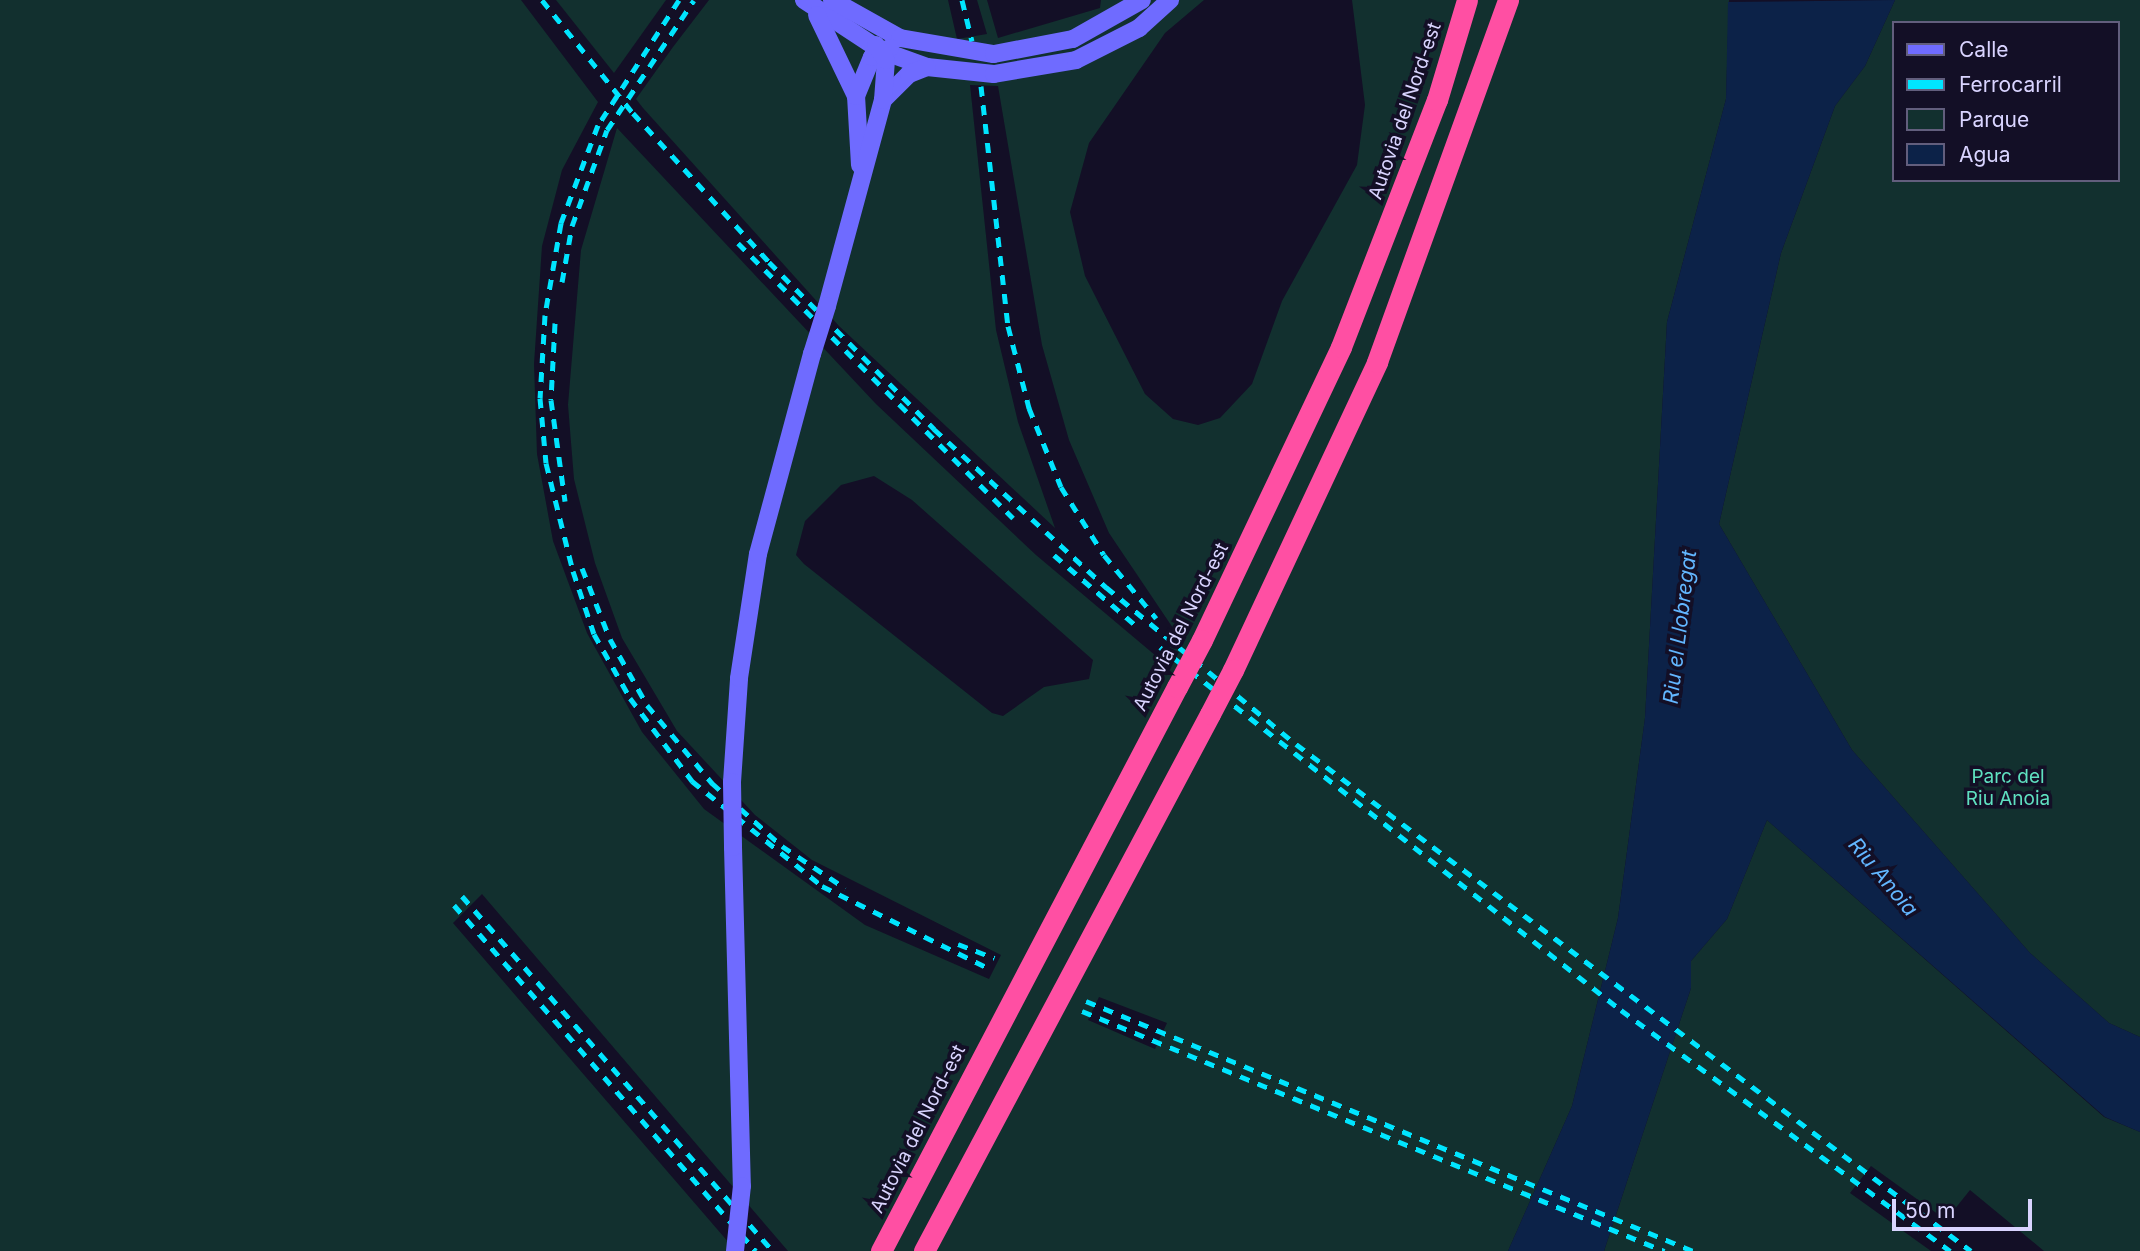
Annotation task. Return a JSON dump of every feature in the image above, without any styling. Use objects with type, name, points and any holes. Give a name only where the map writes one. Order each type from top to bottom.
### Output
[{"type":"highway","name":"Autovia del Nord-est","points":[[881,1251],[1202,640],[1342,347],[1437,100],[1466,0]]},
{"type":"highway","points":[[924,1251],[1233,670],[1377,362],[1508,0]]},
{"type":"main road","points":[[880,50],[992,62],[1118,18],[1142,0]]},
{"type":"main road","points":[[809,4],[880,50],[927,67],[994,74],[1048,69],[1115,43],[1170,0]]},
{"type":"main road","points":[[809,4],[856,96],[861,171]]},
{"type":"main road","points":[[839,5],[900,38],[946,51],[1036,48]]},
{"type":"main road","points":[[735,1251],[742,1186],[732,782],[739,678],[758,554],[827,306],[861,171],[883,100],[886,60],[839,5]]},
{"type":"main road","points":[[856,96],[880,50]]},
{"type":"main road","points":[[883,100],[909,74],[927,67]]},
{"type":"green space","points":[[0,0],[521,0],[598,102],[562,170],[542,246],[534,364],[537,454],[553,541],[587,633],[642,732],[704,809],[865,925],[989,979],[1001,955],[812,860],[755,815],[677,731],[622,638],[595,563],[574,479],[568,405],[581,250],[617,128],[876,404],[1036,555],[1162,661],[1177,634],[1109,533],[1069,440],[1042,345],[998,86],[970,85],[996,330],[1018,422],[1055,528],[839,326],[643,108],[636,99],[673,47],[709,0],[948,0],[957,39],[987,34],[977,0],[987,0],[998,38],[1100,8],[1101,0],[1204,0],[1165,33],[1089,143],[1070,212],[1085,276],[1145,394],[1173,419],[1198,425],[1220,418],[1252,384],[1282,301],[1357,165],[1365,105],[1352,0],[1729,0],[1726,99],[1667,322],[1645,718],[1618,918],[1572,1106],[1508,1251],[788,1251],[482,894],[453,923],[736,1251],[0,1251]],"holes":[[[874,476],[912,500],[1093,660],[1089,679],[1044,687],[1003,716],[992,713],[804,564],[796,555],[805,521],[841,485]],[[1099,997],[1167,1023],[1155,1049],[1088,1020]]]},
{"type":"green space","points":[[556,0],[666,0],[614,73]]},
{"type":"green space","name":"Parc del Riu Anoia","points":[[1895,0],[2140,0],[2140,1037],[2109,1023],[2030,953],[1852,750],[1719,524],[1781,253],[1835,106],[1865,66]]},
{"type":"green space","points":[[1767,820],[2104,1117],[2140,1132],[2140,1251],[2044,1251],[1970,1190],[1946,1220],[1871,1166],[1850,1193],[1931,1251],[1604,1251],[1691,988],[1691,961],[1727,919]]},
{"type":"water","points":[[1895,0],[1865,66],[1835,106],[1781,253],[1719,524],[1852,750],[2030,953],[2109,1023],[2140,1037],[2140,1132],[2105,1117],[1767,820],[1727,919],[1691,961],[1691,988],[1604,1251],[1508,1251],[1572,1106],[1618,918],[1645,718],[1667,322],[1726,99],[1728,2]]},
{"type":"railway","points":[[542,0],[633,113],[769,262],[934,429],[1106,587],[1296,744],[1971,1251]]},
{"type":"railway","points":[[679,0],[598,125],[561,223],[545,315],[540,398],[546,463],[573,571],[594,634],[630,698],[692,781],[822,886],[990,969]]},
{"type":"railway","points":[[562,282],[572,226],[607,130],[694,0]]},
{"type":"railway","points":[[962,0],[972,41]]},
{"type":"railway","points":[[981,86],[1008,326],[1029,408],[1061,487],[1104,555],[1156,618]]},
{"type":"railway","points":[[738,243],[1013,518]]},
{"type":"railway","points":[[555,323],[551,400],[565,501]]},
{"type":"railway","points":[[1054,555],[1139,628]]},
{"type":"railway","points":[[582,568],[610,639],[647,705],[712,783],[782,846],[845,888]]},
{"type":"railway","points":[[1160,647],[1621,1010],[1950,1251]]},
{"type":"railway","points":[[462,896],[773,1251]]},
{"type":"railway","points":[[454,905],[756,1251]]},
{"type":"railway","points":[[958,944],[994,958]]},
{"type":"railway","points":[[1086,1001],[1693,1251]]},
{"type":"railway","points":[[1082,1011],[1664,1251]]},
{"type":"water label","name":"Riu el Llobregat","points":[[1680,627]]},
{"type":"water label","name":"Riu Anoia","points":[[1883,877]]}]
